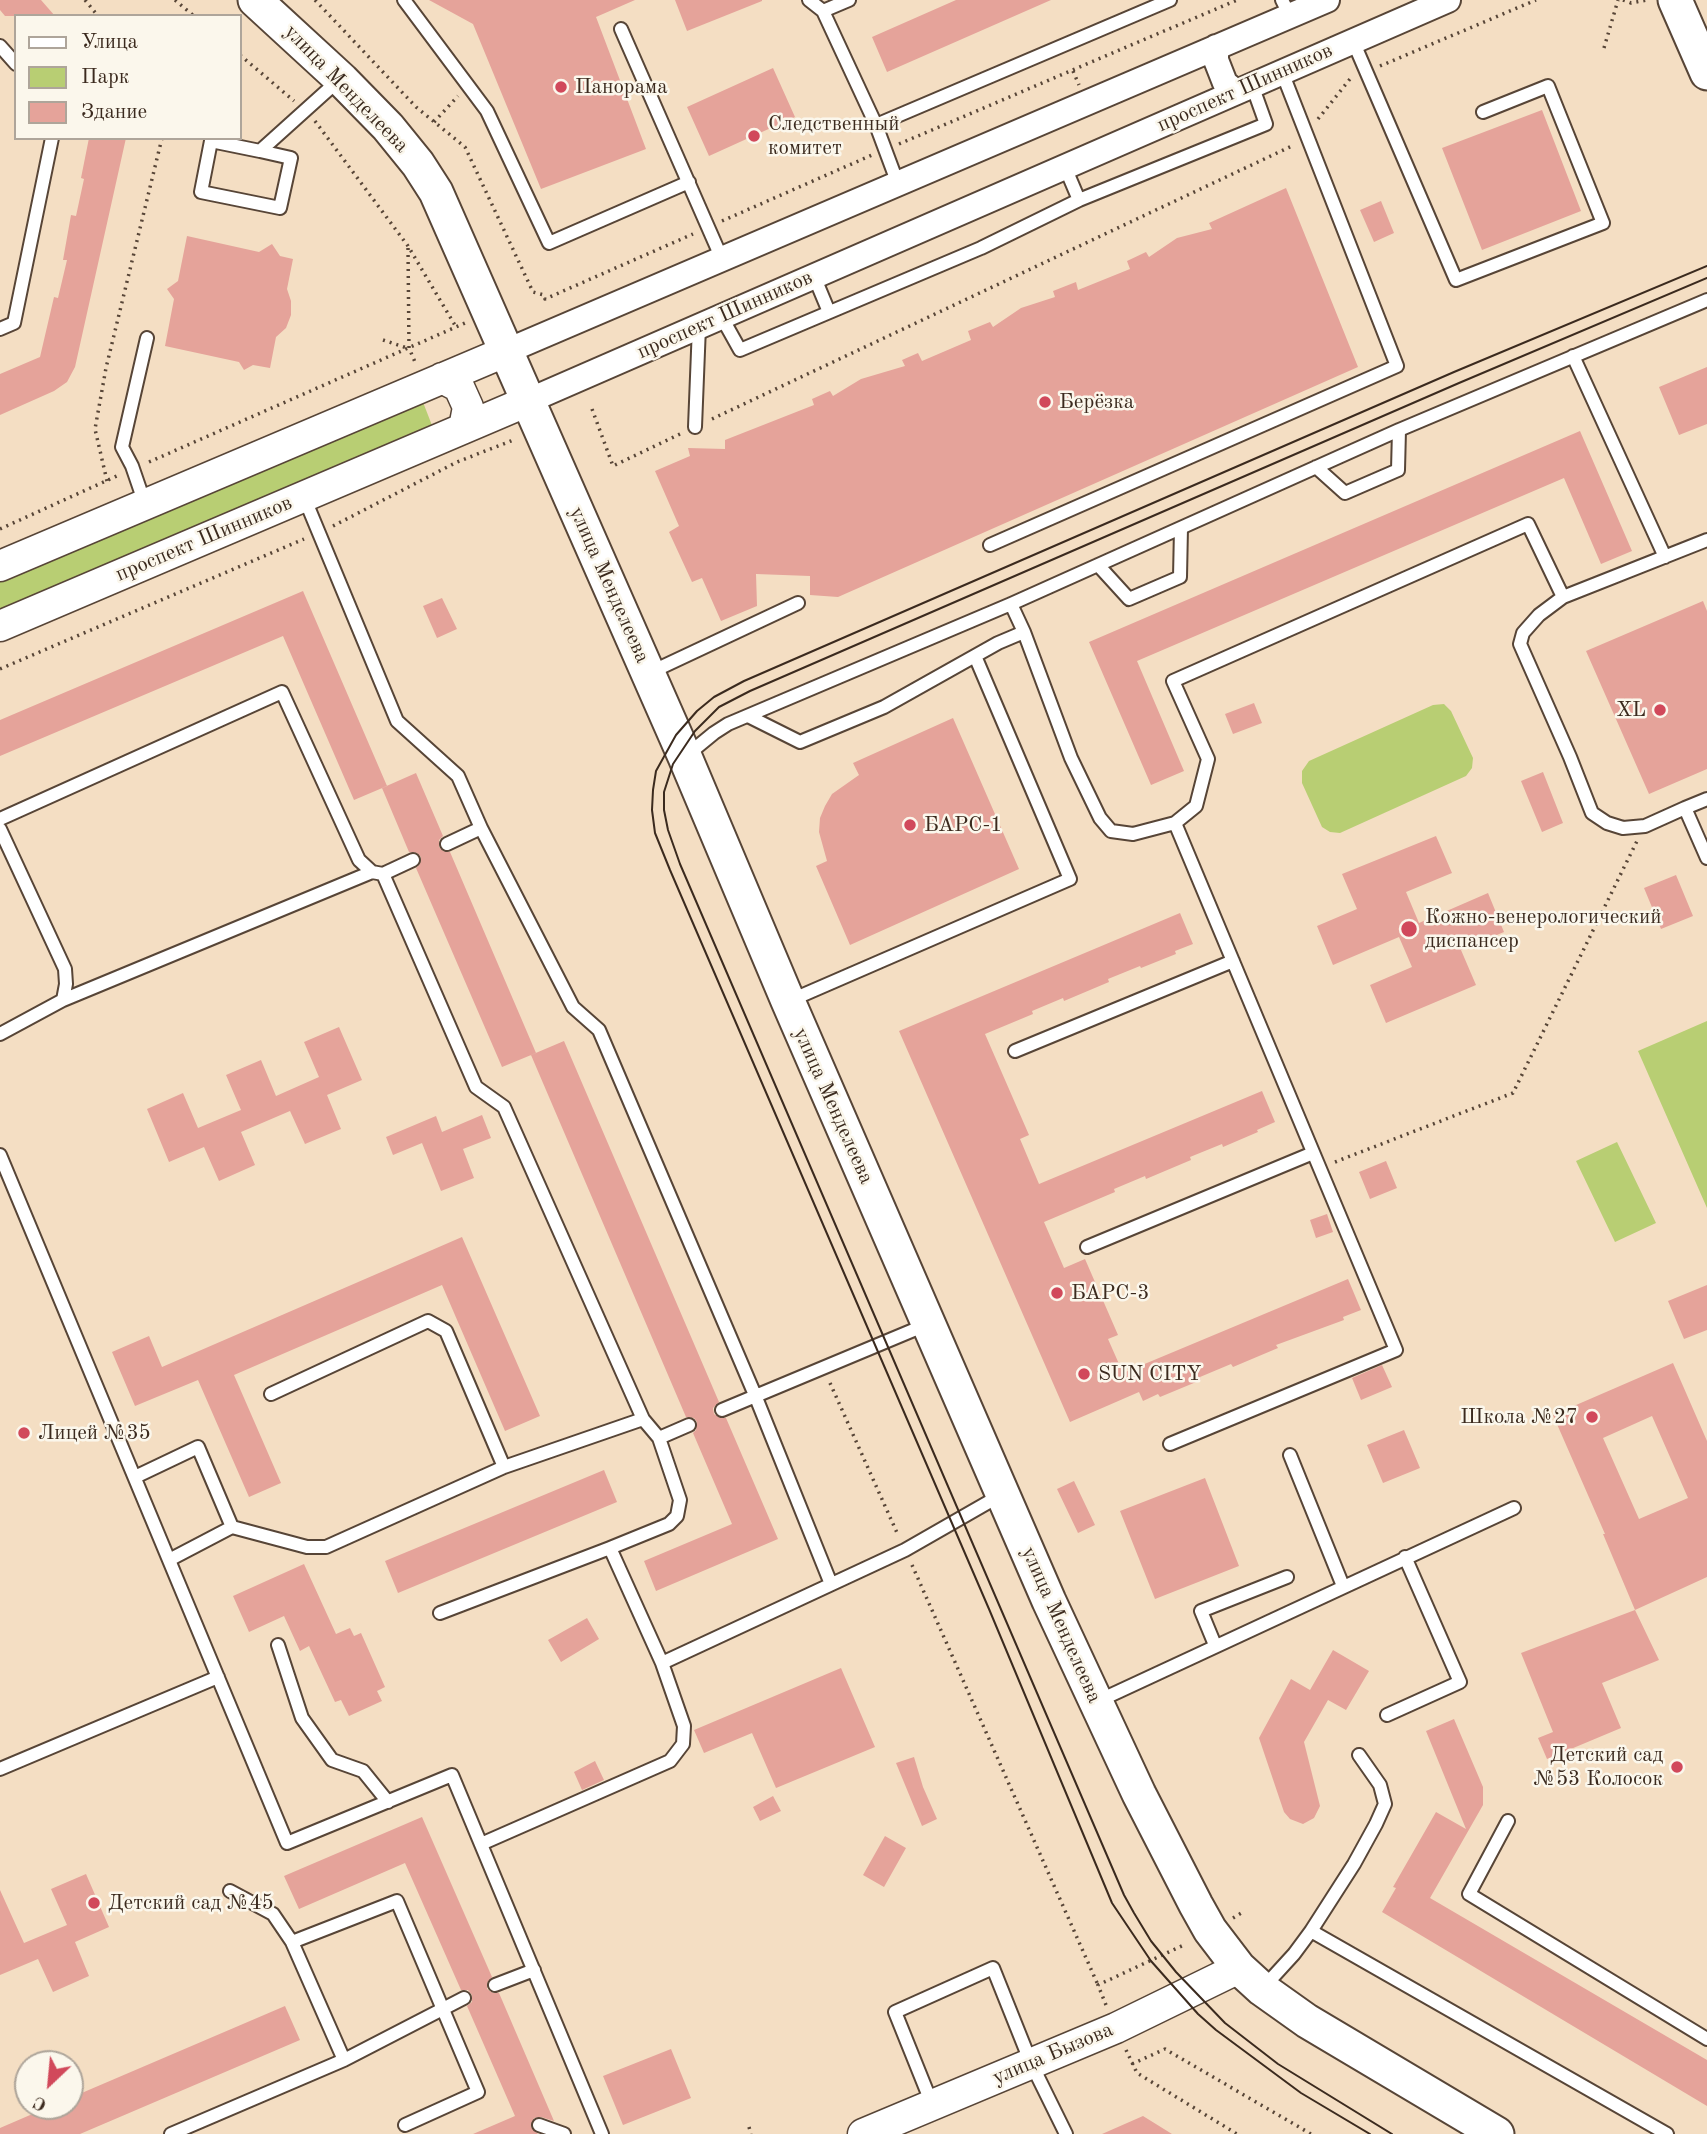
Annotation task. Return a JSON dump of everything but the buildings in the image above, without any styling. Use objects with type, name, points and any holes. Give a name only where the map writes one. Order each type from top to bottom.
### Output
[{"type":"main road","points":[[1675,0],[1707,73]]},
{"type":"main road","name":"улица Менделеева","points":[[264,2],[388,127],[418,164],[436,192],[649,673],[788,1001],[1095,1702],[1139,1794],[1210,1930],[1251,1978],[1307,2021],[1497,2134]]},
{"type":"street","points":[[0,566],[1216,47],[1286,8],[1327,0]]},
{"type":"street","name":"проспект Шинников","points":[[0,626],[528,401],[1448,0]]},
{"type":"street","points":[[1216,47],[1216,60],[1225,83],[1244,89]]},
{"type":"street","points":[[442,378],[459,387],[468,407],[464,428]]},
{"type":"street","name":"улица Бызова","points":[[863,2134],[1116,2028],[1251,1978]]},
{"type":"lane","points":[[404,0],[487,111],[550,243],[689,182]]},
{"type":"lane","points":[[809,0],[821,5],[849,0]]},
{"type":"lane","points":[[876,125],[1170,0]]},
{"type":"lane","points":[[821,5],[876,125],[898,184]]},
{"type":"lane","points":[[621,29],[722,259]]},
{"type":"lane","points":[[1353,41],[1456,280],[1603,223],[1548,86],[1483,112]]},
{"type":"lane","points":[[0,46],[14,62]]},
{"type":"lane","points":[[990,545],[1397,366],[1282,72]]},
{"type":"lane","points":[[260,151],[340,78]]},
{"type":"lane","points":[[721,316],[740,350],[981,248],[1079,200],[1266,124],[1244,89]]},
{"type":"lane","points":[[0,329],[14,323],[52,140]]},
{"type":"lane","points":[[211,141],[260,151],[291,158],[280,208],[201,192],[211,141]]},
{"type":"lane","points":[[1065,167],[1079,200]]},
{"type":"lane","points":[[814,276],[829,312]]},
{"type":"lane","points":[[685,757],[714,733],[748,716],[1011,604],[1399,430],[1707,300]]},
{"type":"lane","points":[[695,427],[699,326]]},
{"type":"lane","points":[[145,504],[122,447],[147,338]]},
{"type":"lane","points":[[1573,356],[1665,557]]},
{"type":"lane","points":[[1316,467],[1345,493],[1398,470],[1399,430]]},
{"type":"lane","points":[[303,496],[397,721],[458,776],[481,828],[573,1007],[599,1030],[755,1395],[831,1584]]},
{"type":"lane","points":[[1011,604],[1024,632],[1070,758],[1100,818],[1111,831],[1133,834],[1175,823],[1196,806],[1208,760],[1173,681],[1528,524],[1563,597]]},
{"type":"lane","points":[[1098,565],[1129,599],[1180,577],[1181,528]]},
{"type":"lane","points":[[1707,540],[1563,597],[1539,615],[1523,634],[1520,644],[1592,813],[1606,823],[1623,828],[1645,826],[1707,799]]},
{"type":"lane","points":[[649,673],[798,603]]},
{"type":"lane","points":[[748,716],[800,742],[884,707],[1024,632]]},
{"type":"lane","points":[[788,1001],[1070,879],[975,656]]},
{"type":"lane","points":[[0,819],[282,692],[359,860],[378,873],[476,1087],[504,1107],[643,1419],[659,1438],[680,1500],[677,1516],[669,1524],[440,1614]]},
{"type":"lane","points":[[1685,808],[1707,858]]},
{"type":"lane","points":[[1170,1444],[1396,1350],[1175,823]]},
{"type":"lane","points":[[447,844],[481,828]]},
{"type":"lane","points":[[0,829],[65,969],[64,1000]]},
{"type":"lane","points":[[0,1034],[64,1000],[413,860]]},
{"type":"lane","points":[[1015,1051],[1233,961]]},
{"type":"lane","points":[[1087,1247],[1313,1153]]},
{"type":"lane","points":[[0,1155],[3,1172],[135,1477],[287,1843],[452,1775],[602,2134]]},
{"type":"lane","points":[[271,1394],[428,1321],[446,1331],[504,1467]]},
{"type":"lane","points":[[722,1410],[929,1324]]},
{"type":"lane","points":[[169,1560],[232,1527],[307,1547],[326,1547],[504,1467],[643,1419]]},
{"type":"lane","points":[[659,1438],[689,1425]]},
{"type":"lane","points":[[135,1477],[198,1447],[232,1527]]},
{"type":"lane","points":[[1290,1455],[1343,1586]]},
{"type":"lane","points":[[662,1663],[905,1550],[1003,1494]]},
{"type":"lane","points":[[1095,1702],[1215,1644],[1514,1508]]},
{"type":"lane","points":[[481,1844],[670,1761],[683,1744],[684,1726],[662,1663],[610,1548]]},
{"type":"lane","points":[[1387,1715],[1460,1682],[1405,1557]]},
{"type":"lane","points":[[1215,1644],[1201,1611],[1287,1577]]},
{"type":"lane","points":[[278,1645],[302,1718],[332,1760],[363,1771],[388,1801]]},
{"type":"lane","points":[[0,1769],[218,1677]]},
{"type":"lane","points":[[1251,1978],[1311,1931],[1377,1824],[1385,1804],[1380,1785],[1359,1755]]},
{"type":"lane","points":[[1508,1821],[1469,1894],[1707,2039]]},
{"type":"lane","points":[[230,1891],[273,1914],[292,1942],[344,2060]]},
{"type":"lane","points":[[292,1942],[397,1901],[478,2092],[405,2125]]},
{"type":"lane","points":[[1311,1931],[1667,2134]]},
{"type":"lane","points":[[933,2105],[895,2012],[993,1968],[1031,2063],[1066,2134]]},
{"type":"lane","points":[[495,1985],[534,1970]]},
{"type":"lane","points":[[171,2134],[344,2060],[464,1998]]},
{"type":"lane","points":[[539,2125],[564,2134]]},
{"type":"path","points":[[85,0],[96,14]]},
{"type":"path","points":[[175,0],[191,14]]},
{"type":"path","points":[[315,0],[415,107],[465,148],[533,292],[544,295],[545,299]]},
{"type":"path","points":[[592,409],[613,466],[1300,142],[1350,79],[1536,0]]},
{"type":"path","points":[[1604,48],[1621,0],[1631,3],[1647,0]]},
{"type":"path","points":[[242,57],[312,117],[408,246],[456,327]]},
{"type":"path","points":[[107,481],[95,429],[106,368],[162,140]]},
{"type":"path","points":[[408,246],[409,348]]},
{"type":"path","points":[[0,529],[472,320]]},
{"type":"path","points":[[383,340],[409,348]]},
{"type":"path","points":[[0,669],[318,533],[457,462],[518,438]]},
{"type":"path","points":[[1320,1168],[1513,1093],[1645,826]]},
{"type":"path","points":[[823,1368],[1132,2064],[1137,2073],[1237,2134]]},
{"type":"path","points":[[1098,1985],[1243,1912]]},
{"type":"path","points":[[1132,2064],[1165,2049],[1311,2134]]},
{"type":"path","points":[[749,2127],[751,2134]]},
{"type":"green space","points":[[421,397],[433,428],[0,611],[0,575]]},
{"type":"green space","points":[[1444,704],[1451,711],[1473,758],[1472,768],[1466,776],[1340,833],[1330,832],[1322,827],[1302,783],[1302,771],[1309,761],[1433,705]]},
{"type":"green space","points":[[1707,1021],[1707,1208],[1638,1051]]},
{"type":"green space","points":[[1617,1142],[1656,1223],[1615,1242],[1576,1161]]},
{"type":"tram line","points":[[1370,2134],[1301,2093],[1198,2014],[1151,1961],[1112,1903],[989,1609],[655,833],[652,810],[656,771],[676,735],[697,711],[714,697],[744,681],[1454,372],[1707,266]]},
{"type":"tram line","points":[[1392,2134],[1278,2064],[1225,2023],[1176,1972],[1151,1941],[1124,1895],[680,864],[668,830],[664,792],[673,764],[695,731],[719,707],[750,691],[1707,278]]},
{"type":"place","name":"Панорама","points":[[561,87]]},
{"type":"place","name":"Следственный комитет","points":[[754,136]]},
{"type":"place","name":"Берёзка","points":[[1045,402]]},
{"type":"place","name":"XL","points":[[1660,710]]},
{"type":"place","name":"БАРС-1","points":[[910,825]]},
{"type":"place","name":"Кожно-венерологический диспансер","points":[[1409,929]]},
{"type":"place","name":"БАРС-3","points":[[1057,1293]]},
{"type":"place","name":"SUN CITY","points":[[1084,1374]]},
{"type":"place","name":"Школа №27","points":[[1592,1417]]},
{"type":"place","name":"Лицей №35","points":[[24,1433]]},
{"type":"place","name":"Детский сад №53 Колосок","points":[[1677,1767]]},
{"type":"place","name":"Детский сад №45","points":[[94,1903]]}]
